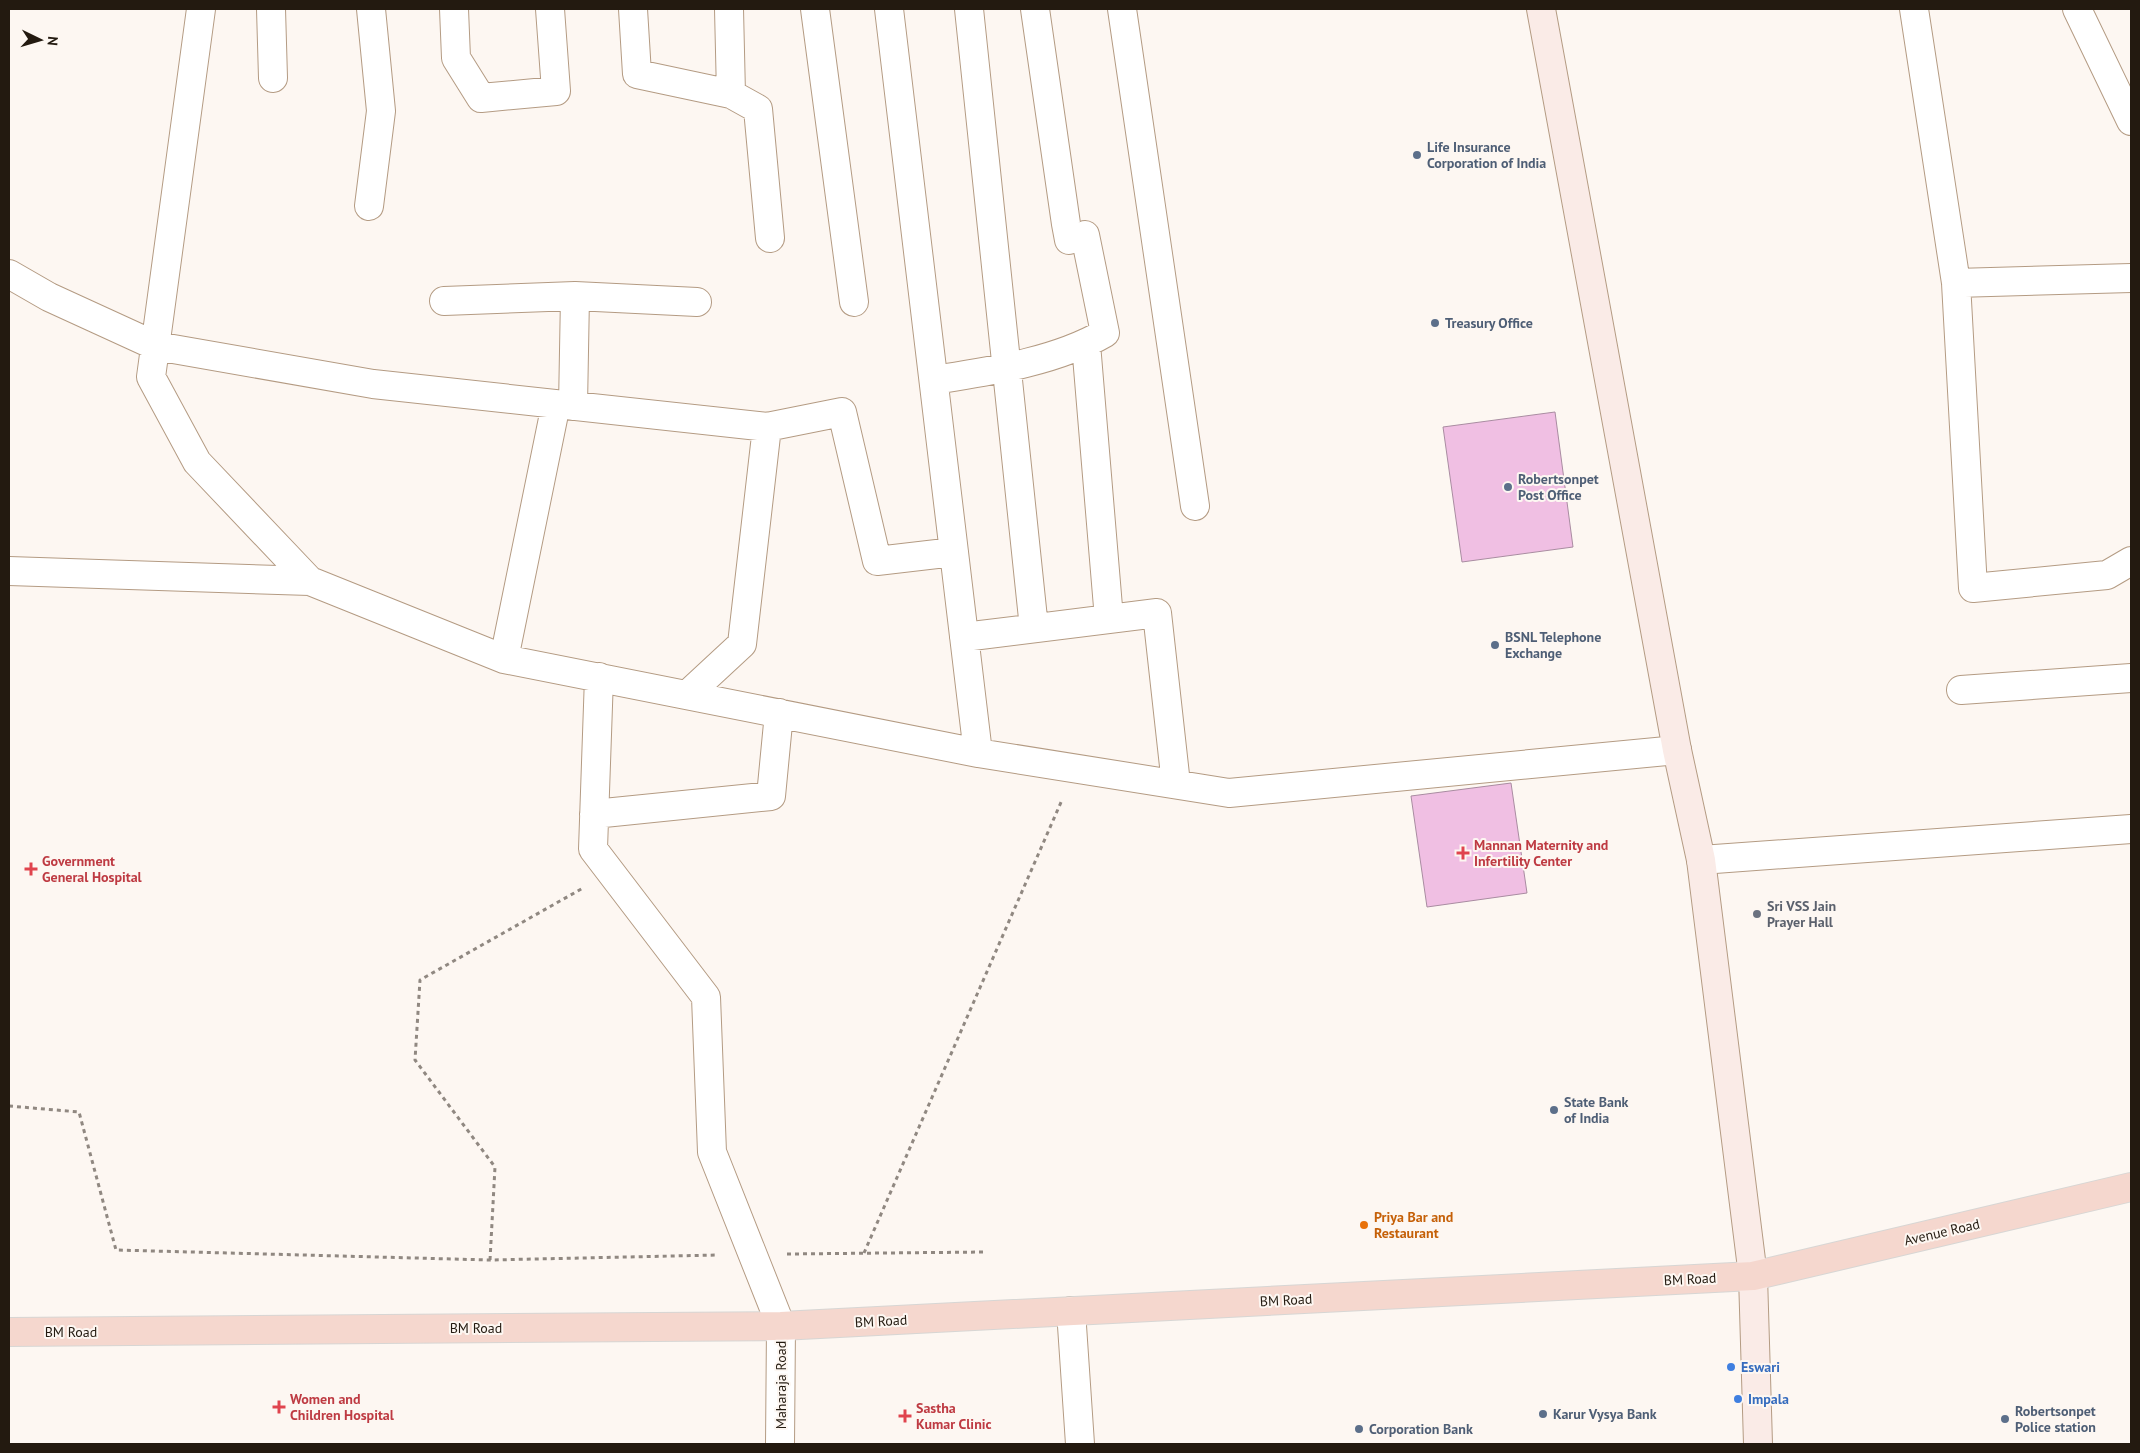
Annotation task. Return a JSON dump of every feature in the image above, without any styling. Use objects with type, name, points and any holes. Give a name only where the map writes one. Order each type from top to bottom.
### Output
[{"type":"main road","points":[[1541,9],[1676,750],[1701,860],[1753,1276],[1758,1444]]},
{"type":"main road","name":"Avenue Road","points":[[1753,1276],[2131,1187]]},
{"type":"main road","name":"BM Road","points":[[9,1332],[781,1326],[1753,1276]]},
{"type":"street","points":[[201,9],[151,377],[197,462],[310,580]]},
{"type":"street","points":[[271,9],[273,78]]},
{"type":"street","points":[[369,206],[381,111],[371,9]]},
{"type":"street","points":[[454,9],[456,58],[481,98],[556,91],[550,9]]},
{"type":"street","points":[[633,9],[637,74],[731,94],[758,109],[770,238]]},
{"type":"street","points":[[729,9],[731,94]]},
{"type":"street","points":[[816,9],[854,302]]},
{"type":"street","points":[[888,9],[978,753]]},
{"type":"street","points":[[969,9],[1034,628]]},
{"type":"street","points":[[934,380],[1007,368],[1086,344],[1105,333],[1086,235],[1069,240],[1035,9]]},
{"type":"street","points":[[1122,9],[1195,506]]},
{"type":"street","points":[[1914,9],[1956,283],[1973,588],[2107,576],[2131,562]]},
{"type":"street","points":[[2077,9],[2131,121]]},
{"type":"street","points":[[9,274],[49,297],[156,346],[373,384],[767,427],[842,412],[877,561],[954,552]]},
{"type":"street","points":[[1956,283],[2131,278]]},
{"type":"street","points":[[504,658],[564,405],[574,296]]},
{"type":"street","points":[[444,301],[574,296],[697,302]]},
{"type":"street","points":[[1086,344],[1109,619]]},
{"type":"street","points":[[687,695],[742,644],[767,427]]},
{"type":"street","points":[[9,571],[310,580],[504,658],[978,753],[1229,793],[1676,750]]},
{"type":"street","points":[[964,637],[1157,613],[1176,784]]},
{"type":"street","points":[[599,677],[593,849],[706,997],[712,1152],[781,1326]]},
{"type":"street","points":[[1961,690],[2131,678]]},
{"type":"street","points":[[594,814],[771,796],[779,713]]},
{"type":"street","points":[[1701,860],[2131,829]]},
{"type":"street","points":[[1071,1311],[1080,1444]]},
{"type":"street","name":"Maharaja Road","points":[[780,1444],[781,1326]]},
{"type":"path","points":[[864,1253],[1076,768]]},
{"type":"path","points":[[490,1260],[495,1167],[415,1060],[420,980],[611,873]]},
{"type":"path","points":[[9,1106],[79,1112],[116,1250],[490,1260],[753,1254],[984,1252]]},
{"type":"building","name":"Robertsonpet Post Office","points":[[1555,412],[1573,547],[1462,562],[1443,427]]},
{"type":"building","points":[[1511,783],[1527,893],[1427,907],[1411,796]]},
{"type":"place","name":"Life Insurance Corporation of India","points":[[1417,155]]},
{"type":"place","name":"Treasury Office","points":[[1435,323]]},
{"type":"place","name":"Robertsonpet Post Office","points":[[1508,487]]},
{"type":"place","name":"BSNL Telephone Exchange","points":[[1495,645]]},
{"type":"place","name":"Mannan Maternity and Infertility Center","points":[[1463,853]]},
{"type":"place","name":"Government General Hospital","points":[[31,869]]},
{"type":"place","name":"Sri VSS Jain Prayer Hall","points":[[1757,914]]},
{"type":"place","name":"State Bank of India","points":[[1554,1110]]},
{"type":"place","name":"Priya Bar and Restaurant","points":[[1364,1225]]},
{"type":"place","name":"Eswari","points":[[1731,1367]]},
{"type":"place","name":"Impala","points":[[1738,1399]]},
{"type":"place","name":"Women and Children Hospital","points":[[279,1407]]},
{"type":"place","name":"Karur Vysya Bank","points":[[1543,1414]]},
{"type":"place","name":"Sastha Kumar Clinic","points":[[905,1416]]},
{"type":"place","name":"Robertsonpet Police station","points":[[2005,1419]]},
{"type":"place","name":"Corporation Bank","points":[[1359,1429]]}]
